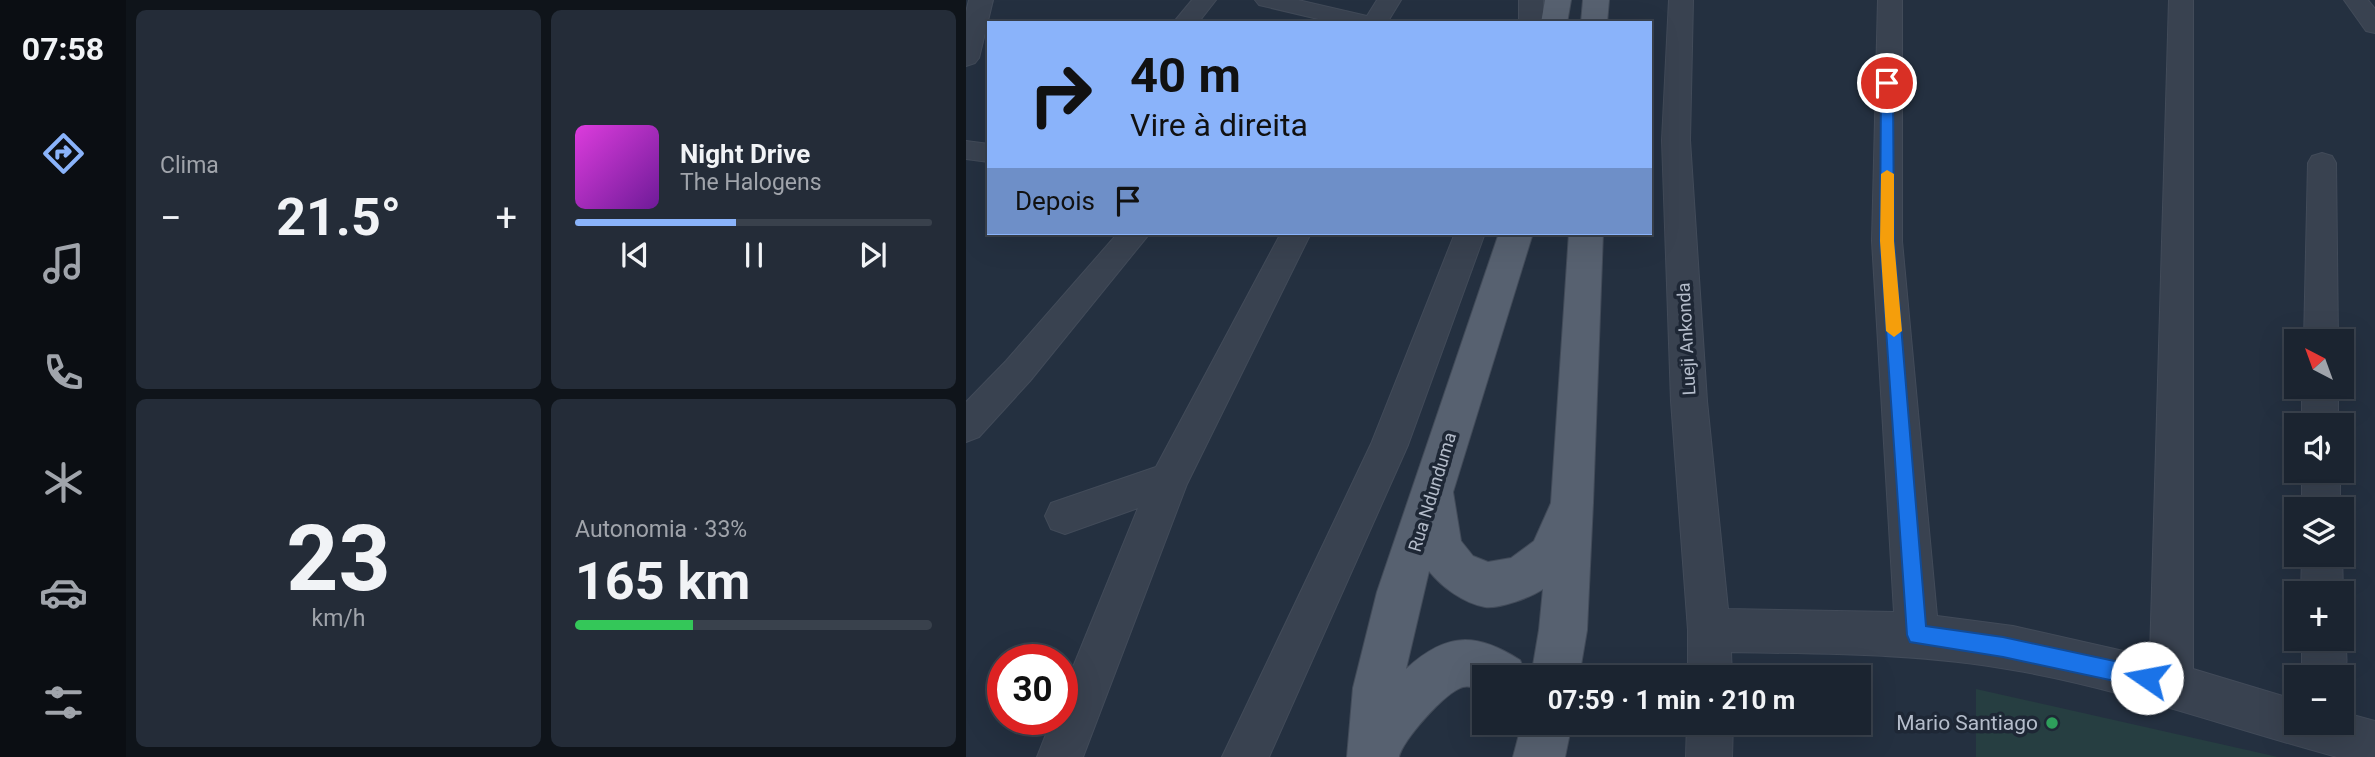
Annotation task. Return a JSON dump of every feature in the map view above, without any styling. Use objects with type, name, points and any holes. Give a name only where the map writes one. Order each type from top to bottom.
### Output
[{"type":"main road","points":[[1554,21],[1558,0]]},
{"type":"main road","points":[[1594,21],[1595,0]]},
{"type":"main road","name":"Rua Ndunduma","points":[[1374,750],[1377,688],[1400,592],[1434,490],[1459,402],[1515,235]]},
{"type":"main road","points":[[1557,665],[1563,630],[1572,503],[1586,235]]},
{"type":"main road","points":[[1434,490],[1440,549],[1457,571],[1486,585],[1521,578],[1550,556],[1572,503]]},
{"type":"main road","points":[[1374,750],[1423,685],[1447,666],[1476,662],[1481,665]]},
{"type":"main road","points":[[1520,735],[1522,757]]},
{"type":"main road","points":[[1539,757],[1544,735]]},
{"type":"street","points":[[968,48],[981,0]]},
{"type":"street","points":[[1187,21],[1204,0]]},
{"type":"street","points":[[1267,0],[1358,21]]},
{"type":"street","points":[[1376,21],[1389,0]]},
{"type":"street","points":[[1531,0],[1531,21]]},
{"type":"street","name":"Lueji Ankonda","points":[[1681,0],[1676,140],[1689,401],[1710,665]]},
{"type":"street","points":[[1890,0],[1887,241],[1917,635]]},
{"type":"street","points":[[2171,683],[2181,0]]},
{"type":"street","points":[[2356,0],[2375,26]]},
{"type":"street","points":[[966,150],[987,153]]},
{"type":"street","points":[[2320,329],[2322,163]]},
{"type":"street","points":[[966,426],[1018,371],[1133,235]]},
{"type":"street","points":[[1059,757],[1169,480],[1295,235]]},
{"type":"street","points":[[1245,757],[1389,445],[1469,235]]},
{"type":"street","points":[[1065,516],[1169,480]]},
{"type":"street","points":[[1709,630],[1917,635],[2003,647],[2171,683],[2284,717]]},
{"type":"street","points":[[1709,757],[1710,735]]},
{"type":"street","points":[[2344,735],[2375,744]]},
{"type":"green space","name":"Mario Santiago","points":[[1976,689],[2278,757],[1976,757]]},
{"type":"slow traffic","points":[[1887,174],[1887,241],[1894,331]]},
{"type":"place","name":"Mario Santiago","points":[[2052,723]]},
{"type":"route","points":[[1887,83],[1887,241],[1917,635],[2003,647],[2147,678]]}]
